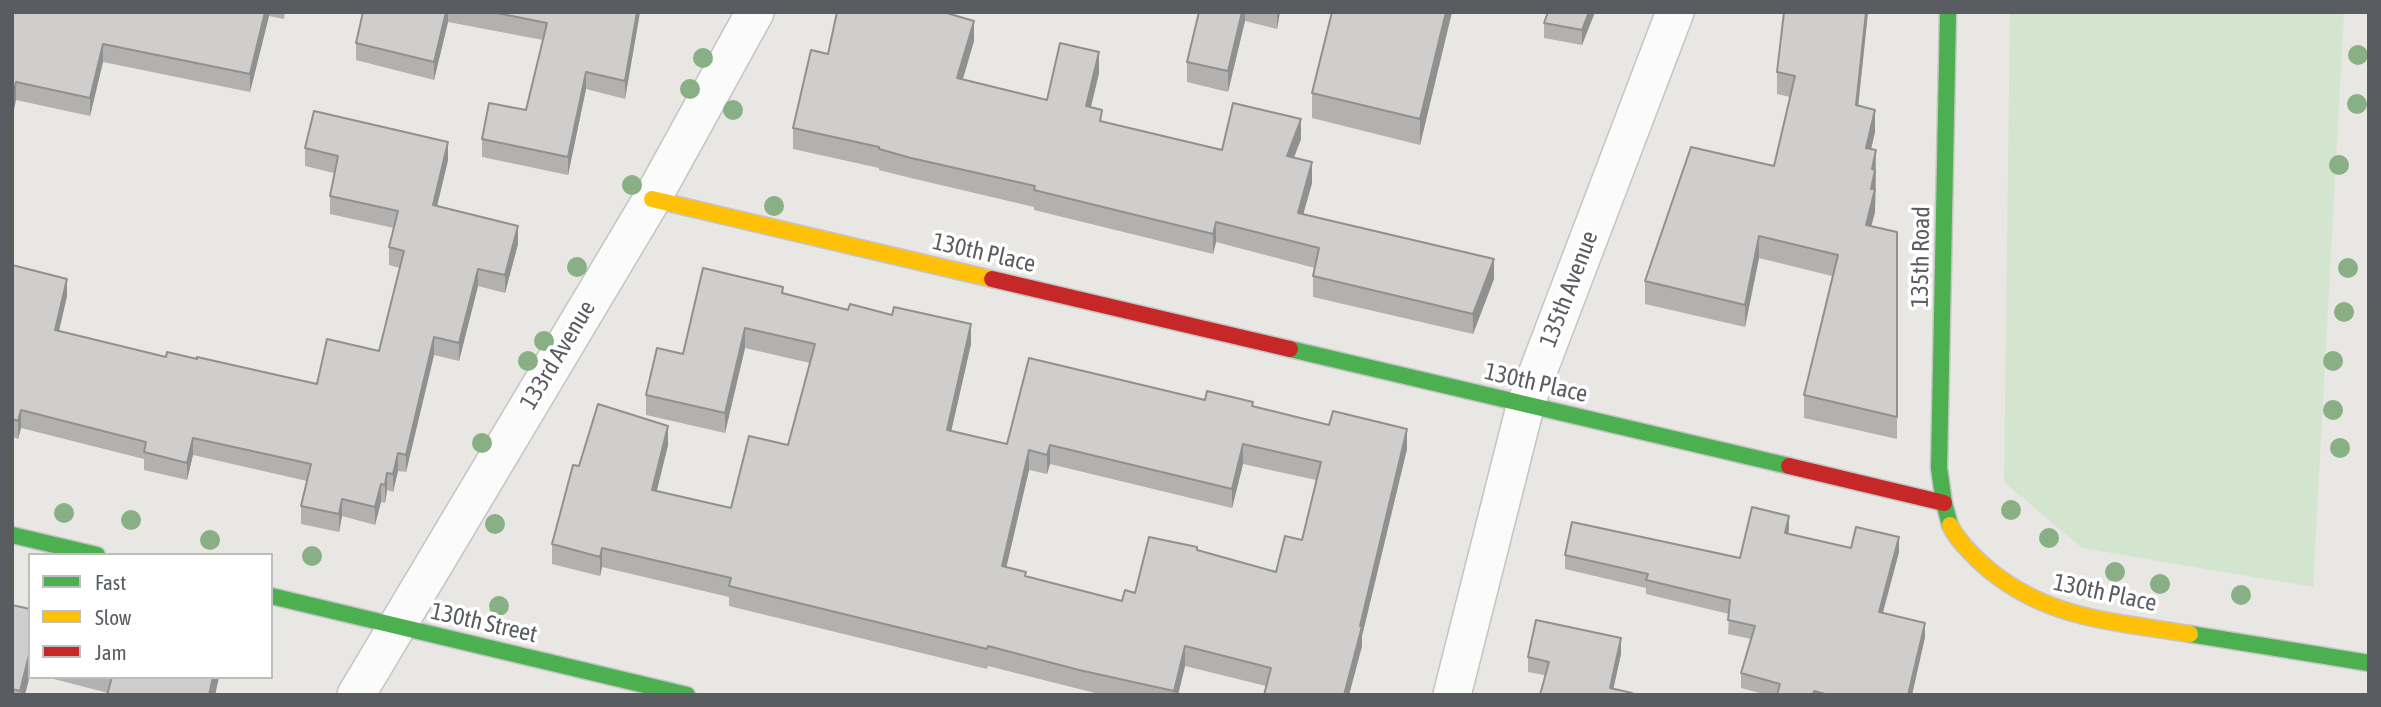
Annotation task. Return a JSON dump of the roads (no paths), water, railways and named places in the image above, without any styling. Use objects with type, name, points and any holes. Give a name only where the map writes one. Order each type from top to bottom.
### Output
[{"type":"street","name":"133rd Avenue","points":[[356,695],[652,199],[755,12]]},
{"type":"street","name":"135th Avenue","points":[[1452,695],[1526,403],[1675,12]]},
{"type":"street","name":"135th Road","points":[[1944,503],[1939,468],[1948,12]]},
{"type":"street","name":"130th Place","points":[[652,199],[1944,503],[1951,528],[1966,549],[1990,571],[2013,589],[2065,612],[2369,663]]},
{"type":"street","points":[[12,535],[88,553]]},
{"type":"street","name":"130th Street","points":[[273,596],[687,695]]}]
